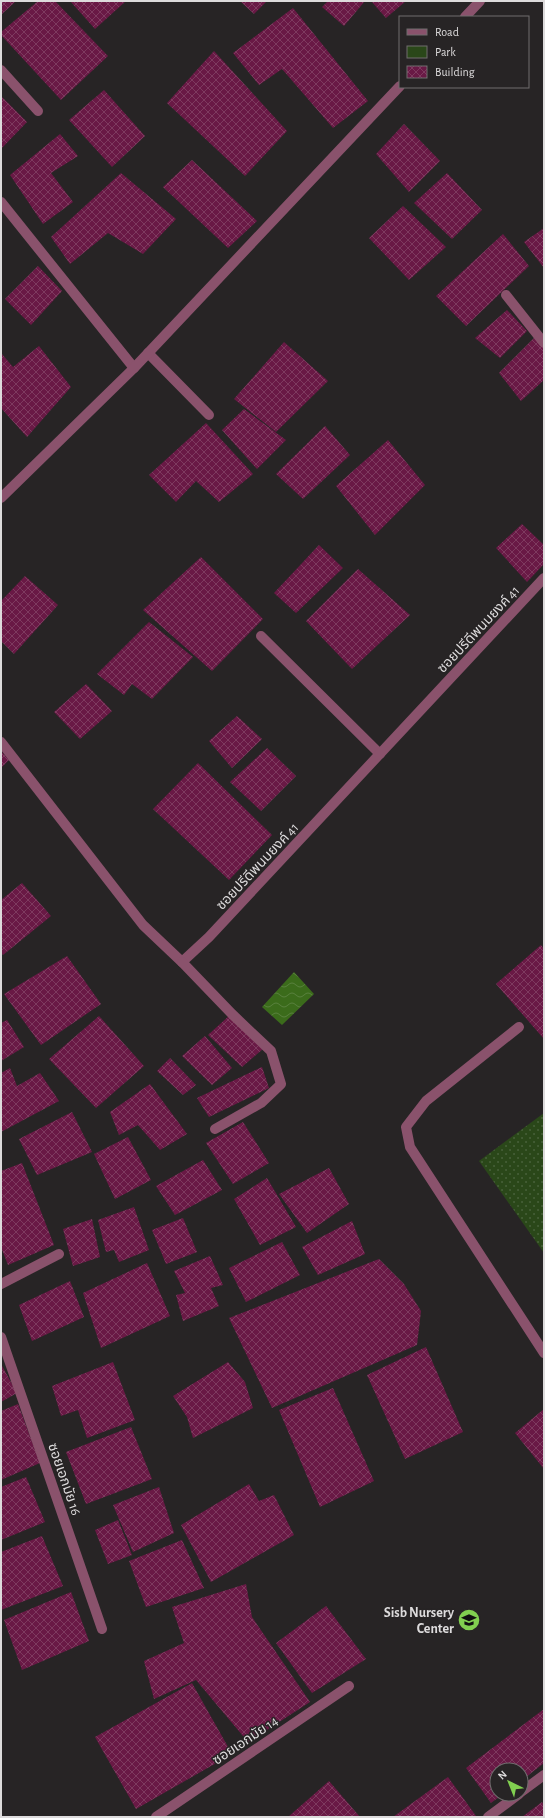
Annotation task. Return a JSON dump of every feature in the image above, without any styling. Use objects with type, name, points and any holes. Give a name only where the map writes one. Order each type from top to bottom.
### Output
[{"type":"street","points":[[466,16],[480,1]]},
{"type":"street","points":[[1,70],[38,111]]},
{"type":"street","points":[[1,498],[134,368],[399,87]]},
{"type":"street","points":[[1,202],[134,368]]},
{"type":"street","points":[[506,295],[544,343]]},
{"type":"street","points":[[148,353],[209,415]]},
{"type":"street","name":"ซอยปรีดีพนมยงค์ 41","points":[[182,962],[209,937],[544,578]]},
{"type":"street","points":[[261,636],[380,754]]},
{"type":"street","points":[[1,742],[143,925],[271,1051],[281,1084],[261,1103],[215,1130]]},
{"type":"street","points":[[519,1027],[426,1101],[406,1127],[410,1147],[542,1348]]},
{"type":"street","points":[[1,1284],[59,1254]]},
{"type":"street","name":"ซอยเอกมัย 16","points":[[1,1337],[102,1629]]},
{"type":"street","name":"ซอยเอกมัย 14","points":[[156,1817],[349,1686]]},
{"type":"street","points":[[529,1786],[544,1775]]},
{"type":"street","points":[[488,1817],[508,1802]]},
{"type":"green space","points":[[544,1113],[544,1253],[479,1161]]},
{"type":"water","points":[[294,972],[314,994],[282,1025],[262,1007]]},
{"type":"building","points":[[1,1],[16,1],[1,15]]},
{"type":"building","points":[[38,1],[55,1],[108,56],[61,100],[1,35],[1,32]]},
{"type":"building","points":[[70,1],[126,1],[95,29]]},
{"type":"building","points":[[240,1],[267,1],[254,14]]},
{"type":"building","points":[[328,1],[365,1],[344,26],[322,7]]},
{"type":"building","points":[[371,1],[406,1],[386,18]]},
{"type":"building","points":[[293,8],[368,101],[333,128],[282,69],[259,85],[233,53]]},
{"type":"building","points":[[214,51],[287,131],[245,176],[167,103]]},
{"type":"building","points":[[104,90],[145,136],[112,167],[69,120]]},
{"type":"building","points":[[1,96],[27,122],[1,149]]},
{"type":"building","points":[[404,124],[440,161],[409,192],[376,154]]},
{"type":"building","points":[[60,134],[78,156],[51,173],[73,202],[43,224],[10,175]]},
{"type":"building","points":[[192,160],[257,221],[228,248],[163,187]]},
{"type":"building","points":[[121,173],[176,219],[143,254],[108,233],[70,264],[51,237]]},
{"type":"building","points":[[447,173],[482,210],[452,239],[414,203]]},
{"type":"building","points":[[403,206],[446,247],[409,280],[369,238]]},
{"type":"building","points":[[544,228],[544,268],[524,242]]},
{"type":"building","points":[[503,234],[529,266],[466,326],[436,296]]},
{"type":"building","points":[[38,266],[62,291],[31,325],[5,299]]},
{"type":"building","points":[[507,310],[527,331],[500,358],[475,338]]},
{"type":"building","points":[[537,335],[544,343],[544,380],[521,401],[499,373]]},
{"type":"building","points":[[284,342],[328,381],[276,432],[234,399]]},
{"type":"building","points":[[39,346],[71,387],[27,437],[1,408],[1,353],[13,367]]},
{"type":"building","points":[[244,409],[286,440],[257,469],[222,430]]},
{"type":"building","points":[[206,423],[253,474],[219,502],[196,481],[176,502],[149,475]]},
{"type":"building","points":[[325,426],[350,455],[303,499],[276,474]]},
{"type":"building","points":[[388,440],[425,485],[375,535],[336,486]]},
{"type":"building","points":[[522,524],[544,545],[544,564],[527,582],[496,548]]},
{"type":"building","points":[[319,545],[343,568],[296,613],[274,593]]},
{"type":"building","points":[[201,557],[263,619],[212,671],[143,610]]},
{"type":"building","points":[[358,569],[410,615],[352,669],[306,621]]},
{"type":"building","points":[[25,576],[58,605],[14,654],[1,641],[1,601]]},
{"type":"building","points":[[149,622],[193,657],[152,699],[132,684],[124,695],[97,674]]},
{"type":"building","points":[[86,684],[112,711],[80,739],[54,712]]},
{"type":"building","points":[[237,716],[262,739],[232,768],[209,741]]},
{"type":"building","points":[[267,748],[296,776],[261,811],[230,782]]},
{"type":"building","points":[[1,751],[9,760],[1,768]]},
{"type":"building","points":[[198,763],[272,835],[229,880],[153,809]]},
{"type":"building","points":[[22,883],[51,916],[3,955],[1,952],[1,900]]},
{"type":"building","points":[[541,945],[544,949],[544,1039],[496,984]]},
{"type":"building","points":[[67,956],[101,1004],[41,1045],[4,994]]},
{"type":"building","points":[[230,1015],[264,1048],[242,1067],[208,1035]]},
{"type":"building","points":[[99,1016],[144,1066],[96,1108],[49,1059]]},
{"type":"building","points":[[7,1020],[24,1047],[1,1061],[1,1023]]},
{"type":"building","points":[[205,1036],[232,1068],[212,1085],[182,1056]]},
{"type":"building","points":[[170,1058],[196,1085],[183,1095],[157,1071]]},
{"type":"building","points":[[262,1067],[269,1088],[209,1117],[197,1098]]},
{"type":"building","points":[[10,1068],[17,1086],[40,1073],[59,1101],[1,1132],[1,1073]]},
{"type":"building","points":[[150,1084],[187,1134],[160,1150],[138,1125],[119,1135],[110,1112]]},
{"type":"building","points":[[72,1112],[92,1152],[37,1175],[19,1139]]},
{"type":"building","points":[[243,1122],[269,1163],[233,1184],[206,1143]]},
{"type":"building","points":[[128,1137],[151,1180],[115,1199],[94,1154]]},
{"type":"building","points":[[203,1160],[222,1190],[175,1215],[156,1186]]},
{"type":"building","points":[[22,1163],[54,1245],[8,1265],[1,1247],[1,1171]]},
{"type":"building","points":[[329,1168],[349,1204],[307,1233],[279,1194]]},
{"type":"building","points":[[267,1178],[296,1227],[260,1245],[234,1199]]},
{"type":"building","points":[[134,1207],[149,1250],[119,1262],[114,1250],[106,1252],[98,1220]]},
{"type":"building","points":[[183,1218],[197,1252],[166,1264],[152,1230]]},
{"type":"building","points":[[92,1219],[100,1257],[73,1266],[63,1229]]},
{"type":"building","points":[[352,1221],[365,1254],[318,1275],[302,1247]]},
{"type":"building","points":[[282,1242],[300,1275],[246,1302],[229,1268]]},
{"type":"building","points":[[210,1256],[223,1285],[211,1288],[219,1306],[183,1321],[176,1295],[185,1293],[174,1271]]},
{"type":"building","points":[[379,1259],[404,1284],[421,1311],[417,1345],[272,1408],[229,1318]]},
{"type":"building","points":[[147,1263],[170,1316],[101,1348],[83,1293]]},
{"type":"building","points":[[70,1281],[84,1317],[32,1341],[19,1305]]},
{"type":"building","points":[[426,1347],[463,1432],[405,1459],[367,1375]]},
{"type":"building","points":[[113,1362],[135,1420],[87,1438],[78,1410],[61,1416],[52,1386]]},
{"type":"building","points":[[228,1362],[245,1382],[253,1408],[193,1438],[187,1417],[173,1396]]},
{"type":"building","points":[[1,1364],[17,1393],[1,1402]]},
{"type":"building","points":[[333,1388],[374,1481],[320,1507],[279,1410]]},
{"type":"building","points":[[18,1404],[40,1463],[1,1480],[1,1411]]},
{"type":"building","points":[[544,1409],[544,1469],[515,1433]]},
{"type":"building","points":[[131,1427],[152,1479],[86,1504],[66,1452]]},
{"type":"building","points":[[26,1477],[45,1522],[1,1540],[1,1487]]},
{"type":"building","points":[[249,1484],[259,1501],[274,1495],[294,1535],[211,1582],[181,1525]]},
{"type":"building","points":[[159,1487],[174,1533],[133,1552],[113,1505]]},
{"type":"building","points":[[118,1520],[132,1555],[108,1564],[95,1530]]},
{"type":"building","points":[[42,1536],[63,1586],[1,1610],[1,1552]]},
{"type":"building","points":[[182,1540],[204,1588],[146,1607],[129,1561]]},
{"type":"building","points":[[246,1584],[252,1617],[310,1702],[248,1742],[196,1680],[154,1699],[144,1661],[184,1643],[172,1607]]},
{"type":"building","points":[[71,1592],[89,1641],[22,1670],[4,1620]]},
{"type":"building","points":[[326,1606],[366,1659],[312,1693],[276,1643]]},
{"type":"building","points":[[192,1683],[232,1754],[136,1809],[95,1737]]},
{"type":"building","points":[[544,1709],[544,1763],[529,1775],[529,1762],[489,1762],[489,1800],[466,1768]]},
{"type":"building","points":[[448,1777],[476,1816],[393,1817]]},
{"type":"building","points":[[329,1781],[360,1817],[288,1817]]},
{"type":"building","points":[[542,1802],[544,1805],[544,1817],[522,1817]]},
{"type":"place","name":"Sisb Nursery Center","points":[[469,1620]]}]
